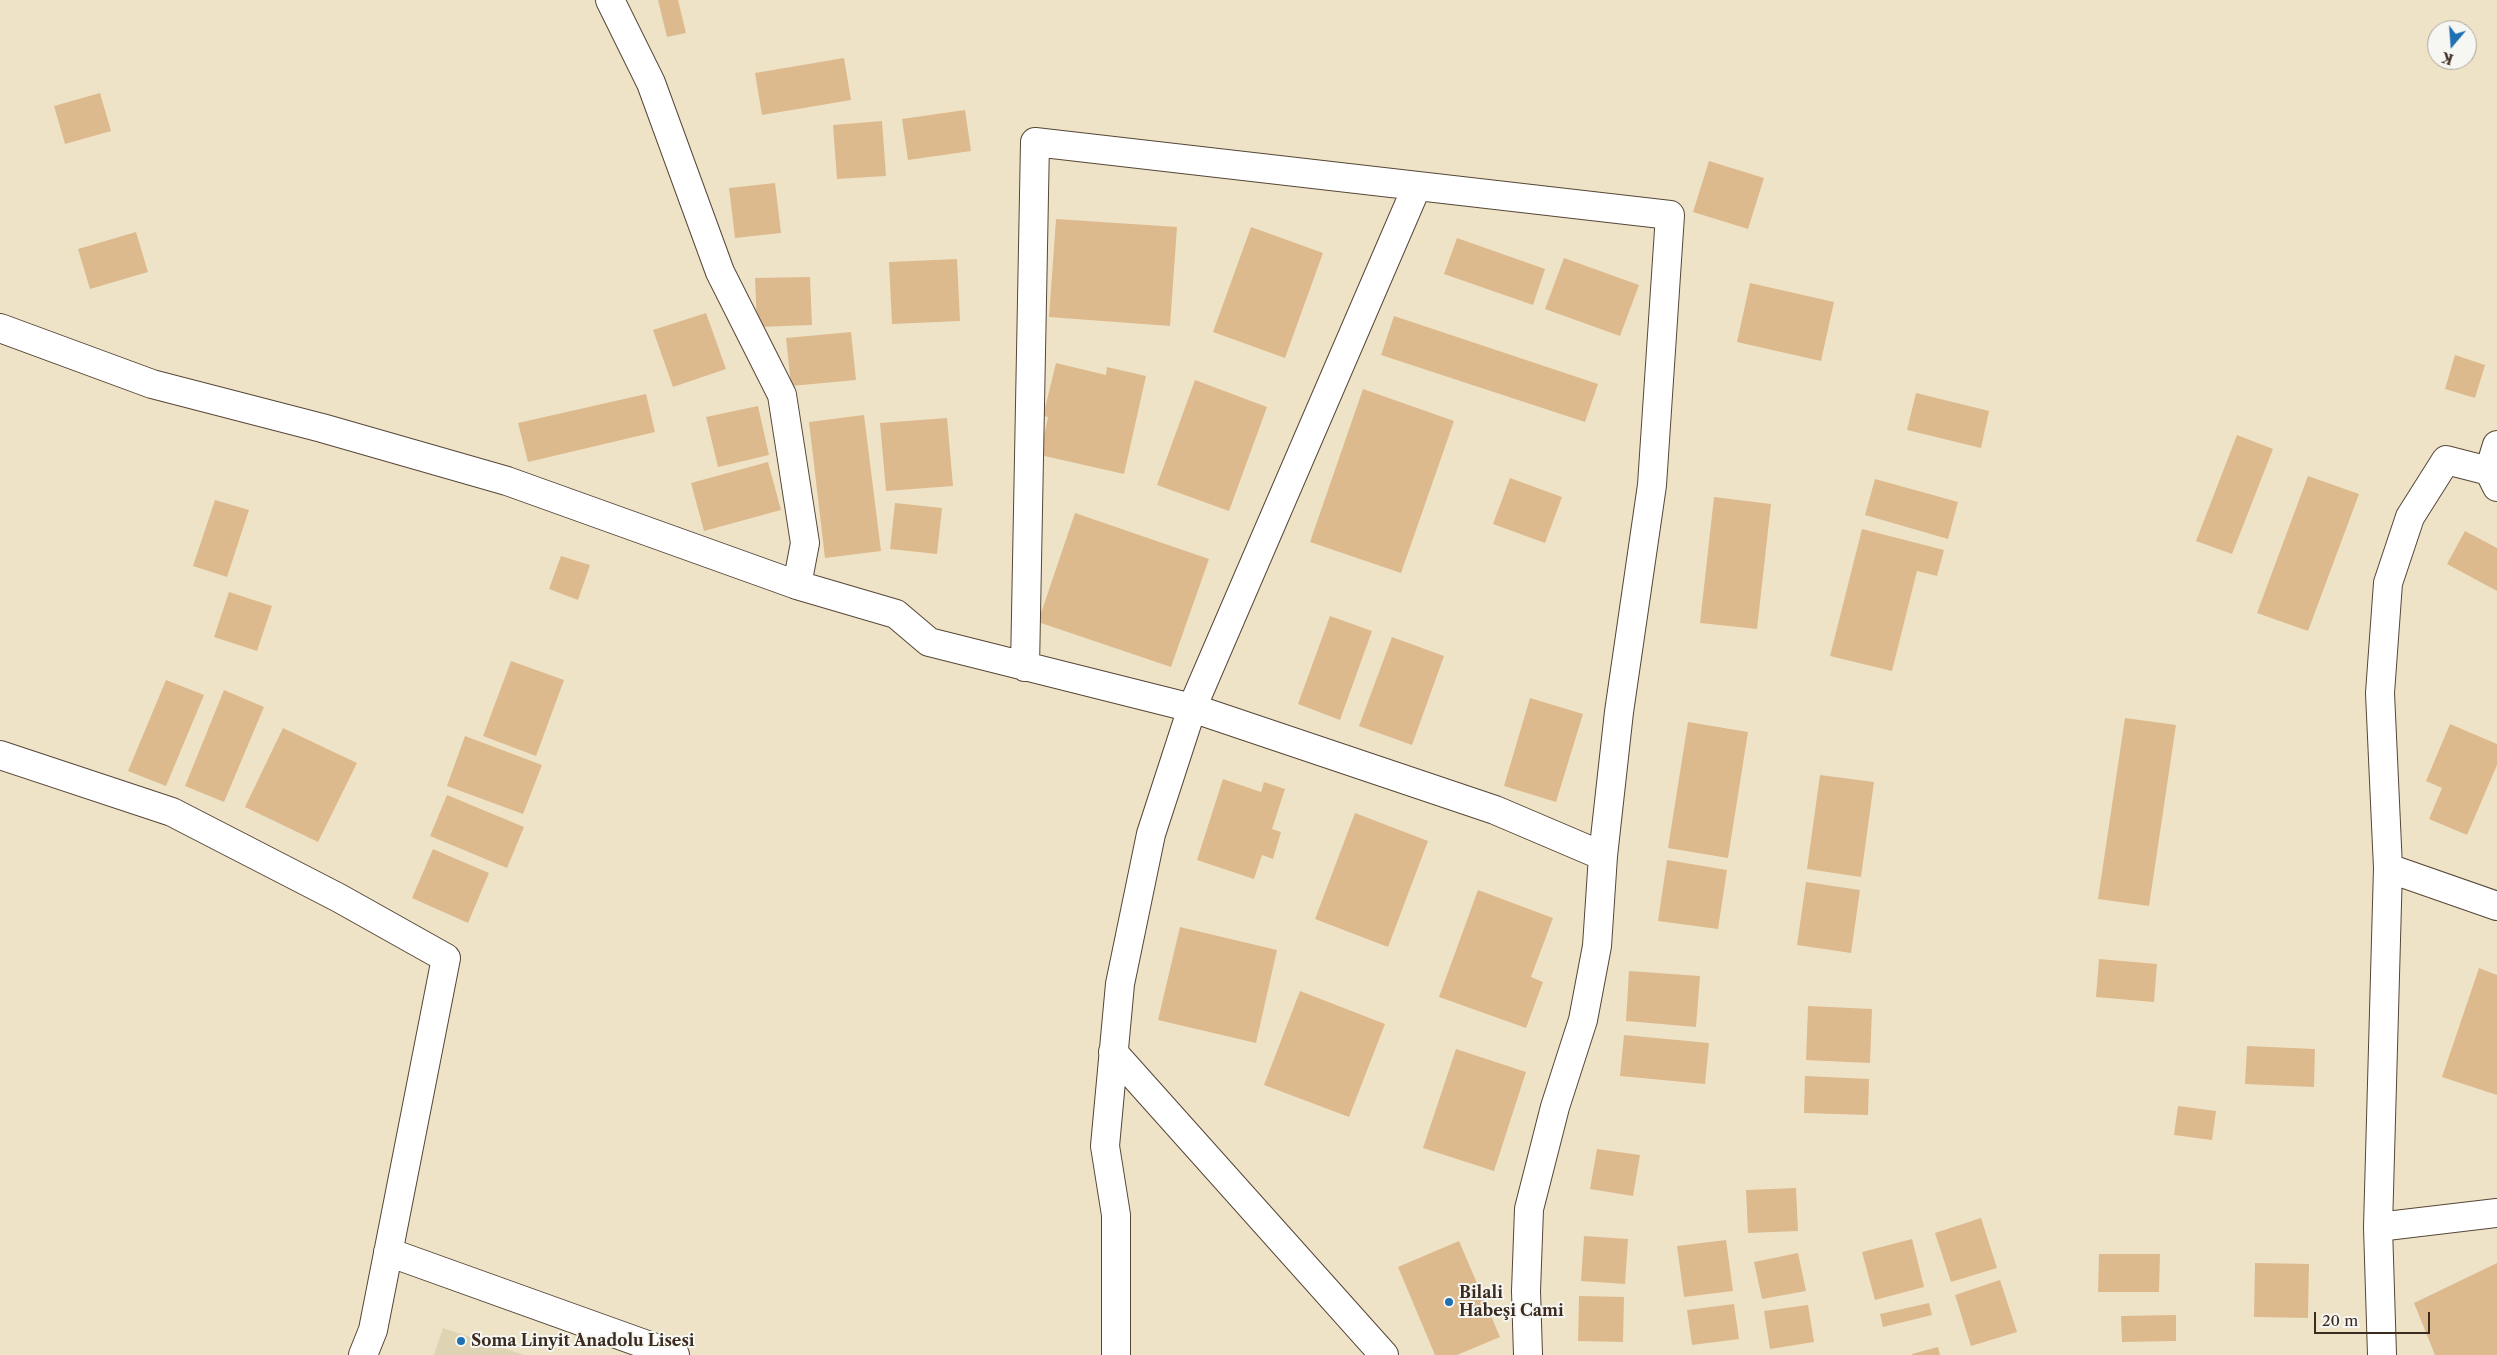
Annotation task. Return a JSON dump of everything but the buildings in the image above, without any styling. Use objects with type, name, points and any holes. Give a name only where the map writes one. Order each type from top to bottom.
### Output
[{"type":"street","points":[[610,0],[651,83],[720,272],[782,395],[804,543],[797,584]]},
{"type":"street","points":[[1025,667],[1035,142],[1670,215],[1652,485],[1619,712],[1603,856],[1598,946],[1583,1020],[1555,1107],[1529,1209],[1526,1291],[1528,1355]]},
{"type":"street","points":[[1116,1355],[1116,1215],[1105,1146],[1120,984],[1151,834],[1192,708],[1417,186]]},
{"type":"street","points":[[0,328],[152,384],[322,428],[507,481],[797,584],[896,614],[929,642],[1192,708],[1494,810],[1603,856]]},
{"type":"street","points":[[2382,1355],[2378,1227],[2388,868],[2380,693],[2388,583],[2410,517],[2446,460],[2493,479],[2497,446]]},
{"type":"street","points":[[0,756],[172,812],[339,898],[446,958],[373,1330],[363,1355]]},
{"type":"street","points":[[2388,868],[2497,906]]},
{"type":"street","points":[[1113,1052],[1384,1355]]},
{"type":"street","points":[[2378,1227],[2497,1212]]},
{"type":"street","points":[[388,1252],[675,1355]]},
{"type":"shaded area","name":"Soma Linyit Anadolu Lisesi","points":[[443,1328],[524,1355],[434,1355]]},
{"type":"place","name":"Bilali Habeşi Cami","points":[[1449,1302]]},
{"type":"place","name":"Soma Linyit Anadolu Lisesi","points":[[461,1341]]}]
